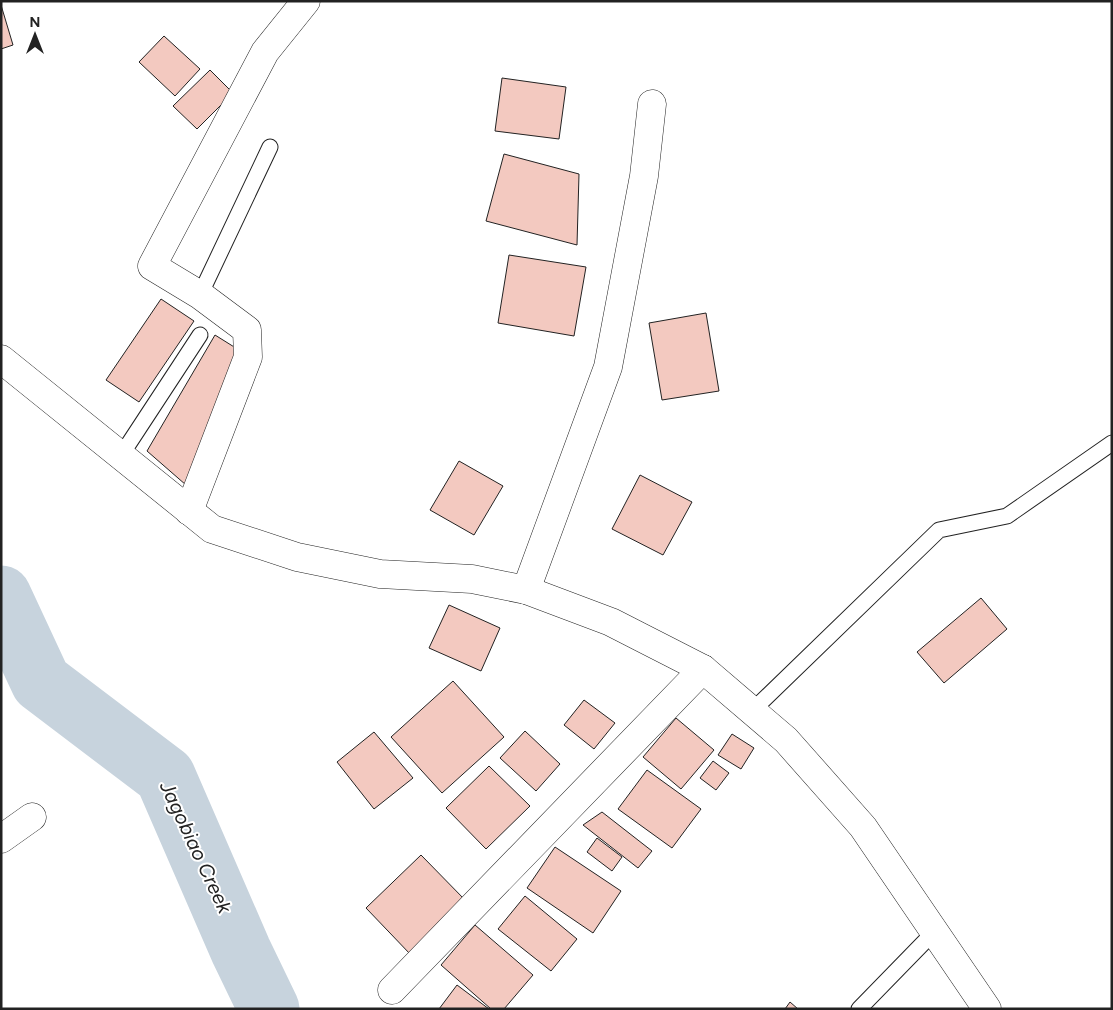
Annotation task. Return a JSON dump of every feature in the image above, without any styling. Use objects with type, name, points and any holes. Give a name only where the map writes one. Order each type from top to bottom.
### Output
[{"type":"street","points":[[189,511],[248,358],[247,330],[200,295],[152,266],[265,52],[306,1]]},
{"type":"street","points":[[526,590],[608,367],[644,176],[652,104]]},
{"type":"street","points":[[1,359],[122,454],[150,481],[212,529],[297,557],[380,574],[472,579],[526,590],[611,622],[702,669],[786,740],[863,827],[987,1009]]},
{"type":"street","points":[[392,990],[702,669]]},
{"type":"street","points":[[1,839],[32,817]]},
{"type":"lane","points":[[200,295],[270,147]]},
{"type":"lane","points":[[122,454],[200,335]]},
{"type":"lane","points":[[752,712],[939,530],[1006,516],[1112,444]]},
{"type":"lane","points":[[859,1009],[935,931]]},
{"type":"building","points":[[1,5],[13,45],[1,49]]},
{"type":"building","points":[[164,36],[200,69],[175,96],[139,62]]},
{"type":"building","points":[[210,70],[233,93],[197,129],[173,106]]},
{"type":"building","points":[[502,78],[566,87],[559,139],[495,131]]},
{"type":"building","points":[[504,154],[579,174],[577,245],[486,221]]},
{"type":"building","points":[[509,255],[586,267],[574,336],[498,323]]},
{"type":"building","points":[[161,299],[194,321],[139,402],[106,380]]},
{"type":"building","points":[[706,313],[719,391],[662,400],[649,323]]},
{"type":"building","points":[[215,335],[239,350],[186,485],[147,451]]},
{"type":"building","points":[[459,461],[503,486],[474,535],[430,510]]},
{"type":"building","points":[[640,475],[692,502],[663,555],[612,529]]},
{"type":"building","points":[[981,598],[1007,629],[944,683],[917,652]]},
{"type":"building","points":[[449,605],[500,628],[481,671],[429,648]]},
{"type":"building","points":[[453,681],[504,737],[442,793],[391,737]]},
{"type":"building","points":[[584,700],[615,723],[594,749],[564,725]]},
{"type":"building","points":[[676,718],[714,750],[681,789],[643,757]]},
{"type":"building","points":[[525,731],[560,764],[536,791],[500,758]]},
{"type":"building","points":[[374,732],[413,778],[374,809],[337,762]]},
{"type":"building","points":[[732,734],[754,748],[741,769],[718,755]]},
{"type":"building","points":[[713,761],[729,773],[716,790],[700,778]]},
{"type":"building","points":[[489,766],[530,806],[486,849],[446,808]]},
{"type":"building","points":[[647,770],[701,809],[672,848],[618,809]]},
{"type":"building","points":[[602,812],[652,851],[638,868],[583,825]]},
{"type":"building","points":[[597,838],[622,857],[612,871],[587,852]]},
{"type":"building","points":[[555,847],[621,891],[593,933],[527,888]]},
{"type":"building","points":[[421,855],[466,901],[411,955],[366,908]]},
{"type":"building","points":[[525,896],[577,939],[551,971],[498,929]]},
{"type":"building","points":[[475,925],[533,975],[504,1009],[491,1009],[441,965]]},
{"type":"building","points":[[457,985],[489,1009],[439,1009]]},
{"type":"building","points":[[790,1002],[798,1009],[785,1009]]},
{"type":"waterway","name":"Jagobiao Creek","points":[[1,596],[41,682],[165,776],[241,951],[269,1009]]}]
